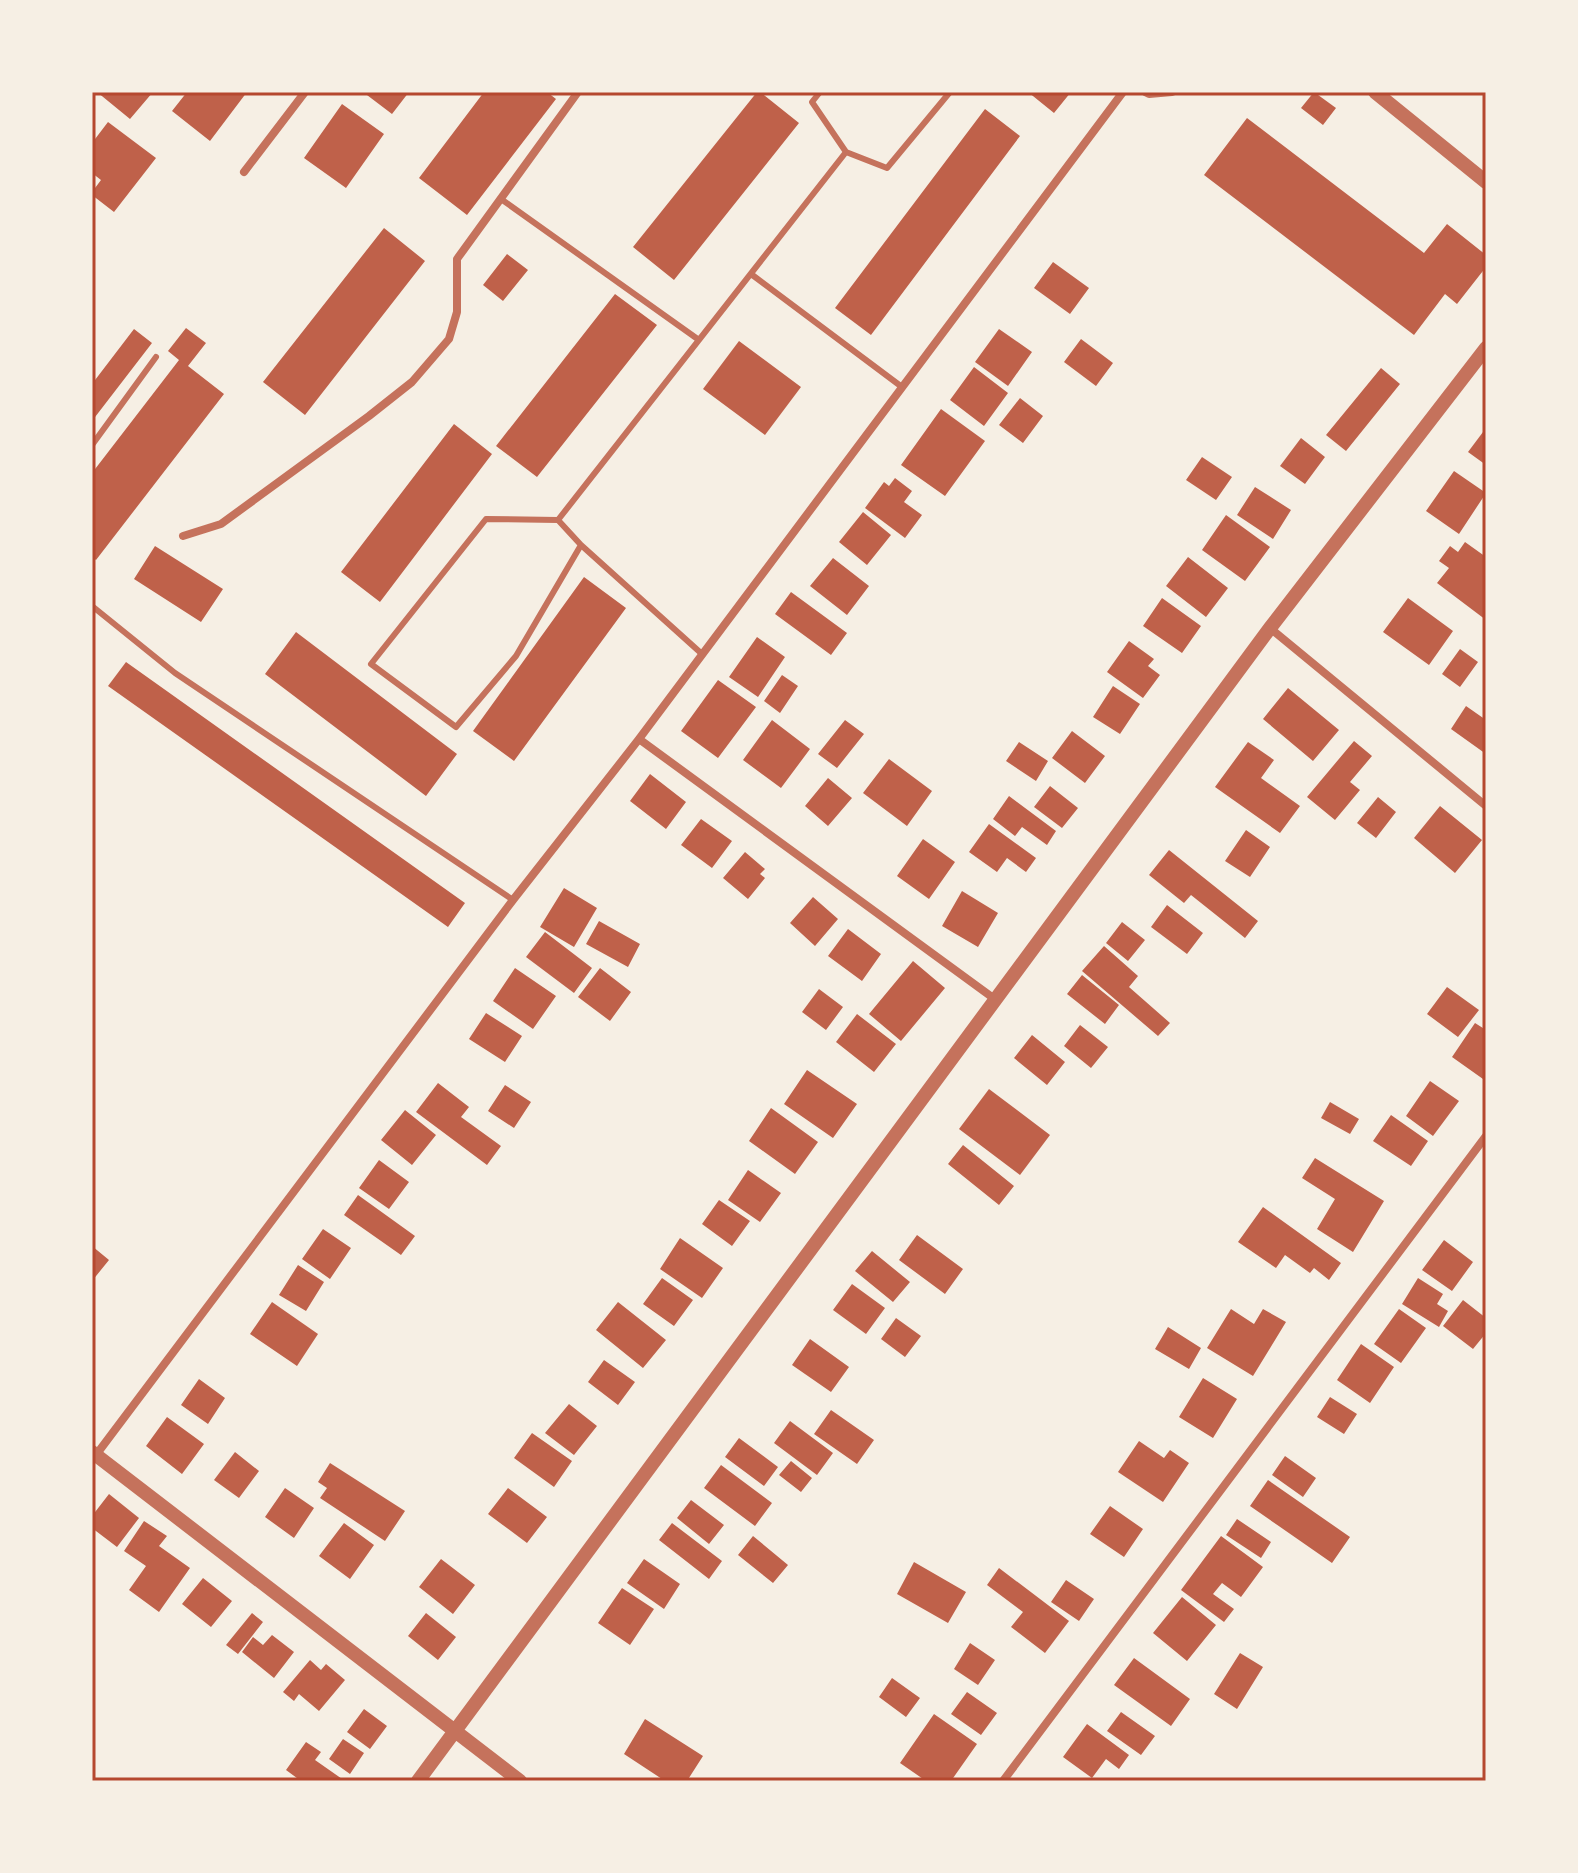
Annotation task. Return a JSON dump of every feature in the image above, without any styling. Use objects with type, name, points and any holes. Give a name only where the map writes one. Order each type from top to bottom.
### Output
[{"type":"street","points":[[244,172],[305,92]]},
{"type":"street","points":[[183,536],[221,524],[412,382],[449,339],[457,312],[457,259],[578,92]]},
{"type":"street","points":[[520,1781],[93,1456],[513,900],[639,739],[1123,92]]},
{"type":"street","points":[[1145,92],[1172,92]]},
{"type":"street","points":[[1375,92],[1486,182]]},
{"type":"street","points":[[418,1781],[1270,628],[1486,348]]},
{"type":"street","points":[[1270,628],[1486,806]]},
{"type":"street","points":[[639,739],[996,1000]]},
{"type":"street","points":[[1003,1781],[1486,1136]]},
{"type":"lane","points":[[820,92],[812,102],[846,152],[887,168],[950,92]]},
{"type":"lane","points":[[558,520],[846,152]]},
{"type":"lane","points":[[501,199],[699,340]]},
{"type":"lane","points":[[751,274],[902,387]]},
{"type":"lane","points":[[92,445],[156,357]]},
{"type":"lane","points":[[581,545],[516,656],[456,727],[371,664],[486,519],[558,520],[581,545],[702,654]]},
{"type":"lane","points":[[92,606],[175,673],[513,900]]},
{"type":"building","points":[[97,92],[153,92],[130,119]]},
{"type":"building","points":[[187,92],[247,92],[210,141],[172,111]]},
{"type":"building","points":[[363,92],[409,92],[392,114]]},
{"type":"building","points":[[484,92],[547,92],[556,99],[467,215],[419,178]]},
{"type":"building","points":[[757,92],[799,123],[674,280],[633,247]]},
{"type":"building","points":[[1028,92],[1071,92],[1054,113]]},
{"type":"building","points":[[1314,92],[1336,108],[1323,125],[1301,108]]},
{"type":"building","points":[[342,104],[384,134],[346,188],[304,158]]},
{"type":"building","points":[[985,109],[1020,136],[871,335],[835,308]]},
{"type":"building","points":[[1247,118],[1424,253],[1447,224],[1486,255],[1486,267],[1457,304],[1445,294],[1414,335],[1204,175]]},
{"type":"building","points":[[108,122],[156,158],[114,212],[92,195],[101,180],[92,173],[95,154],[92,143]]},
{"type":"building","points":[[384,228],[425,261],[305,415],[263,382]]},
{"type":"building","points":[[507,254],[528,270],[503,301],[483,285]]},
{"type":"building","points":[[1053,262],[1089,288],[1070,314],[1034,288]]},
{"type":"building","points":[[615,294],[657,325],[537,477],[496,446]]},
{"type":"building","points":[[186,328],[206,343],[188,366],[224,394],[96,560],[92,557],[92,473],[179,360],[168,351]]},
{"type":"building","points":[[134,329],[152,343],[92,421],[92,384]]},
{"type":"building","points":[[999,329],[1032,352],[1008,386],[975,362]]},
{"type":"building","points":[[1081,339],[1113,363],[1096,386],[1064,362]]},
{"type":"building","points":[[739,341],[801,387],[765,435],[703,389]]},
{"type":"building","points":[[974,367],[1008,393],[984,426],[950,400]]},
{"type":"building","points":[[1381,368],[1400,384],[1346,451],[1326,435]]},
{"type":"building","points":[[1020,398],[1043,416],[1023,443],[999,425]]},
{"type":"building","points":[[941,409],[985,441],[945,496],[901,465]]},
{"type":"building","points":[[454,424],[492,454],[380,602],[341,572]]},
{"type":"building","points":[[1486,428],[1486,465],[1468,452]]},
{"type":"building","points":[[1301,438],[1325,457],[1305,484],[1280,466]]},
{"type":"building","points":[[1202,457],[1232,477],[1216,500],[1186,480]]},
{"type":"building","points":[[1454,471],[1486,493],[1459,534],[1426,511]]},
{"type":"building","points":[[895,478],[912,491],[904,502],[922,515],[905,538],[865,508],[884,482],[889,486]]},
{"type":"building","points":[[1255,487],[1291,510],[1273,539],[1237,515]]},
{"type":"building","points":[[863,512],[891,535],[867,565],[839,542]]},
{"type":"building","points":[[1226,515],[1270,547],[1245,581],[1202,550]]},
{"type":"building","points":[[1465,542],[1486,557],[1486,620],[1437,583],[1449,568],[1439,561],[1450,546],[1458,552]]},
{"type":"building","points":[[155,546],[223,589],[201,622],[134,579]]},
{"type":"building","points":[[1188,557],[1228,588],[1206,617],[1166,586]]},
{"type":"building","points":[[833,558],[869,586],[847,615],[810,586]]},
{"type":"building","points":[[584,577],[626,608],[514,761],[473,731]]},
{"type":"building","points":[[791,592],[847,633],[831,655],[775,614]]},
{"type":"building","points":[[1162,598],[1201,626],[1182,653],[1143,626]]},
{"type":"building","points":[[1408,598],[1453,631],[1429,665],[1383,632]]},
{"type":"building","points":[[296,632],[457,754],[426,796],[265,674]]},
{"type":"building","points":[[757,637],[785,657],[758,697],[729,677]]},
{"type":"building","points":[[1129,641],[1154,659],[1148,666],[1160,675],[1143,698],[1107,672]]},
{"type":"building","points":[[1460,649],[1478,662],[1460,687],[1442,674]]},
{"type":"building","points":[[126,662],[465,903],[448,927],[108,686]]},
{"type":"building","points":[[782,675],[798,686],[780,713],[764,701]]},
{"type":"building","points":[[718,680],[756,707],[718,758],[681,731]]},
{"type":"building","points":[[1113,686],[1140,704],[1120,734],[1093,717]]},
{"type":"building","points":[[1288,688],[1339,730],[1313,761],[1263,719]]},
{"type":"building","points":[[1466,706],[1486,720],[1486,754],[1451,729]]},
{"type":"building","points":[[772,720],[810,749],[781,788],[743,760]]},
{"type":"building","points":[[845,720],[864,734],[837,768],[818,754]]},
{"type":"building","points":[[1072,731],[1105,756],[1085,783],[1052,758]]},
{"type":"building","points":[[1354,741],[1372,756],[1350,782],[1360,790],[1335,820],[1307,797]]},
{"type":"building","points":[[1019,742],[1048,761],[1036,781],[1006,761]]},
{"type":"building","points":[[1248,742],[1274,760],[1261,778],[1300,806],[1280,833],[1215,787]]},
{"type":"building","points":[[889,759],[932,791],[907,826],[863,793]]},
{"type":"building","points":[[650,774],[686,802],[666,829],[630,801]]},
{"type":"building","points":[[828,778],[852,798],[828,826],[805,806]]},
{"type":"building","points":[[1050,786],[1078,808],[1062,828],[1034,807]]},
{"type":"building","points":[[1009,796],[1056,831],[1047,845],[1022,827],[1015,836],[993,819]]},
{"type":"building","points":[[1378,797],[1396,812],[1376,838],[1357,823]]},
{"type":"building","points":[[1440,806],[1482,840],[1455,873],[1414,838]]},
{"type":"building","points":[[701,819],[732,841],[712,868],[681,845]]},
{"type":"building","points":[[989,824],[1036,858],[1026,872],[1007,858],[997,872],[969,852]]},
{"type":"building","points":[[1246,830],[1270,847],[1250,877],[1225,861]]},
{"type":"building","points":[[923,839],[955,862],[929,899],[897,876]]},
{"type":"building","points":[[1169,850],[1258,921],[1245,938],[1191,895],[1184,903],[1149,875]]},
{"type":"building","points":[[745,852],[765,869],[760,874],[765,878],[748,899],[723,878]]},
{"type":"building","points":[[564,888],[597,908],[574,947],[540,927]]},
{"type":"building","points":[[962,891],[998,913],[978,947],[942,926]]},
{"type":"building","points":[[813,897],[838,919],[815,946],[790,923]]},
{"type":"building","points":[[1167,905],[1203,933],[1187,954],[1151,927]]},
{"type":"building","points":[[599,921],[640,944],[628,967],[586,944]]},
{"type":"building","points":[[1122,922],[1145,940],[1128,961],[1106,943]]},
{"type":"building","points":[[848,929],[881,954],[862,981],[828,956]]},
{"type":"building","points":[[545,932],[592,968],[574,993],[526,957]]},
{"type":"building","points":[[1104,946],[1138,976],[1129,987],[1170,1023],[1158,1036],[1082,971]]},
{"type":"building","points":[[913,961],[945,988],[901,1041],[869,1014]]},
{"type":"building","points":[[515,968],[556,996],[533,1029],[493,1001]]},
{"type":"building","points":[[600,968],[631,992],[610,1021],[578,997]]},
{"type":"building","points":[[1082,975],[1119,1005],[1105,1024],[1067,994]]},
{"type":"building","points":[[1447,987],[1479,1010],[1458,1037],[1427,1014]]},
{"type":"building","points":[[819,989],[843,1007],[826,1030],[802,1012]]},
{"type":"building","points":[[486,1013],[522,1036],[505,1062],[469,1039]]},
{"type":"building","points":[[857,1014],[896,1044],[874,1072],[836,1042]]},
{"type":"building","points":[[1475,1023],[1486,1030],[1486,1074],[1483,1079],[1452,1057]]},
{"type":"building","points":[[1080,1025],[1108,1047],[1091,1068],[1064,1046]]},
{"type":"building","points":[[1032,1035],[1065,1062],[1047,1085],[1014,1058]]},
{"type":"building","points":[[807,1070],[857,1104],[833,1138],[784,1104]]},
{"type":"building","points":[[1430,1081],[1459,1101],[1433,1136],[1406,1116]]},
{"type":"building","points":[[438,1083],[469,1107],[461,1117],[501,1146],[487,1165],[416,1112]]},
{"type":"building","points":[[505,1085],[531,1102],[514,1128],[488,1111]]},
{"type":"building","points":[[989,1089],[1050,1135],[1020,1175],[959,1129]]},
{"type":"building","points":[[1330,1102],[1359,1119],[1350,1134],[1321,1118]]},
{"type":"building","points":[[771,1108],[818,1142],[795,1174],[749,1141]]},
{"type":"building","points":[[405,1110],[436,1135],[412,1165],[381,1140]]},
{"type":"building","points":[[1391,1115],[1428,1141],[1411,1166],[1373,1141]]},
{"type":"building","points":[[963,1145],[1014,1186],[999,1205],[948,1164]]},
{"type":"building","points":[[1315,1158],[1384,1201],[1353,1252],[1317,1229],[1335,1199],[1302,1178]]},
{"type":"building","points":[[379,1160],[409,1182],[389,1209],[359,1188]]},
{"type":"building","points":[[748,1170],[781,1193],[760,1222],[728,1200]]},
{"type":"building","points":[[358,1195],[415,1236],[401,1255],[344,1215]]},
{"type":"building","points":[[719,1200],[750,1221],[732,1246],[702,1224]]},
{"type":"building","points":[[1263,1207],[1341,1263],[1329,1280],[1314,1268],[1310,1273],[1285,1255],[1276,1268],[1238,1242]]},
{"type":"building","points":[[323,1229],[351,1248],[330,1279],[302,1259]]},
{"type":"building","points":[[917,1235],[963,1269],[945,1294],[899,1260]]},
{"type":"building","points":[[680,1238],[723,1268],[702,1298],[660,1269]]},
{"type":"building","points":[[1444,1240],[1473,1262],[1452,1291],[1422,1270]]},
{"type":"building","points":[[92,1246],[109,1260],[92,1281]]},
{"type":"building","points":[[872,1251],[910,1282],[893,1302],[855,1271]]},
{"type":"building","points":[[298,1265],[324,1282],[306,1311],[279,1295]]},
{"type":"building","points":[[662,1278],[693,1300],[674,1326],[643,1304]]},
{"type":"building","points":[[1418,1278],[1443,1294],[1437,1304],[1448,1311],[1439,1327],[1402,1304]]},
{"type":"building","points":[[852,1284],[885,1308],[866,1334],[833,1310]]},
{"type":"building","points":[[1463,1300],[1486,1318],[1486,1333],[1473,1349],[1443,1326]]},
{"type":"building","points":[[272,1302],[318,1334],[297,1366],[250,1334]]},
{"type":"building","points":[[618,1302],[666,1340],[643,1368],[596,1330]]},
{"type":"building","points":[[1231,1309],[1254,1324],[1263,1309],[1286,1322],[1253,1376],[1207,1348]]},
{"type":"building","points":[[1399,1309],[1426,1328],[1401,1363],[1374,1344]]},
{"type":"building","points":[[896,1318],[921,1336],[905,1357],[881,1339]]},
{"type":"building","points":[[1168,1327],[1201,1348],[1189,1369],[1155,1349]]},
{"type":"building","points":[[810,1339],[849,1367],[831,1392],[792,1365]]},
{"type":"building","points":[[1361,1344],[1394,1367],[1370,1403],[1337,1380]]},
{"type":"building","points":[[604,1360],[635,1382],[618,1405],[588,1382]]},
{"type":"building","points":[[1203,1378],[1237,1399],[1213,1438],[1179,1417]]},
{"type":"building","points":[[199,1379],[225,1398],[208,1424],[181,1405]]},
{"type":"building","points":[[1330,1397],[1357,1414],[1344,1434],[1317,1417]]},
{"type":"building","points":[[569,1404],[597,1426],[574,1455],[545,1433]]},
{"type":"building","points":[[831,1410],[874,1440],[857,1464],[814,1434]]},
{"type":"building","points":[[167,1417],[204,1444],[182,1474],[146,1446]]},
{"type":"building","points":[[790,1421],[833,1453],[817,1475],[774,1443]]},
{"type":"building","points":[[532,1433],[572,1461],[554,1487],[514,1458]]},
{"type":"building","points":[[739,1438],[778,1467],[764,1486],[725,1457]]},
{"type":"building","points":[[1139,1441],[1164,1458],[1170,1450],[1189,1463],[1163,1502],[1118,1472]]},
{"type":"building","points":[[235,1452],[259,1471],[239,1498],[214,1480]]},
{"type":"building","points":[[1285,1456],[1316,1478],[1303,1497],[1272,1475]]},
{"type":"building","points":[[791,1461],[812,1478],[801,1492],[779,1475]]},
{"type":"building","points":[[330,1463],[405,1511],[385,1541],[320,1498],[327,1488],[318,1482]]},
{"type":"building","points":[[721,1465],[772,1503],[755,1526],[704,1488]]},
{"type":"building","points":[[1268,1480],[1350,1537],[1332,1563],[1250,1506]]},
{"type":"building","points":[[285,1488],[314,1508],[294,1538],[265,1517]]},
{"type":"building","points":[[508,1488],[547,1517],[527,1543],[488,1514]]},
{"type":"building","points":[[109,1494],[139,1518],[117,1547],[92,1528],[92,1516]]},
{"type":"building","points":[[691,1500],[724,1525],[709,1544],[677,1518]]},
{"type":"building","points":[[1110,1506],[1143,1529],[1124,1557],[1090,1534]]},
{"type":"building","points":[[1237,1519],[1271,1542],[1261,1558],[1226,1535]]},
{"type":"building","points":[[144,1521],[167,1536],[159,1546],[190,1568],[159,1612],[129,1590],[146,1566],[124,1551]]},
{"type":"building","points":[[344,1523],[374,1545],[350,1579],[319,1556]]},
{"type":"building","points":[[672,1523],[722,1561],[709,1579],[659,1540]]},
{"type":"building","points":[[753,1536],[788,1565],[773,1583],[738,1555]]},
{"type":"building","points":[[1221,1536],[1263,1567],[1241,1597],[1222,1583],[1213,1594],[1234,1609],[1224,1622],[1181,1590]]},
{"type":"building","points":[[441,1559],[475,1585],[453,1614],[419,1587]]},
{"type":"building","points":[[644,1559],[680,1584],[664,1609],[627,1583]]},
{"type":"building","points":[[914,1562],[966,1592],[948,1623],[897,1594]]},
{"type":"building","points":[[999,1568],[1069,1621],[1045,1653],[1011,1627],[1023,1612],[987,1585]]},
{"type":"building","points":[[203,1578],[232,1601],[211,1627],[182,1604]]},
{"type":"building","points":[[1066,1580],[1094,1599],[1079,1621],[1051,1602]]},
{"type":"building","points":[[622,1588],[654,1609],[630,1645],[598,1623]]},
{"type":"building","points":[[1182,1597],[1216,1625],[1187,1661],[1153,1633]]},
{"type":"building","points":[[252,1613],[263,1622],[238,1654],[226,1645]]},
{"type":"building","points":[[426,1613],[456,1637],[438,1660],[408,1636]]},
{"type":"building","points":[[272,1635],[294,1652],[274,1678],[242,1652],[253,1637],[263,1645]]},
{"type":"building","points":[[970,1643],[995,1660],[978,1685],[954,1669]]},
{"type":"building","points":[[1240,1653],[1263,1667],[1237,1709],[1214,1694]]},
{"type":"building","points":[[1134,1658],[1190,1699],[1171,1726],[1114,1685]]},
{"type":"building","points":[[310,1660],[321,1670],[326,1664],[345,1680],[319,1711],[299,1694],[294,1701],[283,1692]]},
{"type":"building","points":[[892,1678],[920,1698],[906,1717],[879,1697]]},
{"type":"building","points":[[967,1692],[997,1713],[981,1735],[951,1714]]},
{"type":"building","points":[[364,1709],[387,1726],[370,1749],[347,1732]]},
{"type":"building","points":[[1121,1712],[1155,1736],[1141,1755],[1107,1731]]},
{"type":"building","points":[[934,1714],[977,1744],[951,1781],[926,1781],[900,1763]]},
{"type":"building","points":[[645,1719],[703,1756],[687,1781],[660,1781],[662,1779],[624,1754]]},
{"type":"building","points":[[1087,1724],[1129,1755],[1119,1769],[1106,1759],[1092,1778],[1063,1757]]},
{"type":"building","points":[[343,1739],[364,1753],[350,1774],[329,1759]]},
{"type":"building","points":[[306,1742],[321,1752],[315,1760],[345,1781],[301,1781],[286,1770]]}]
